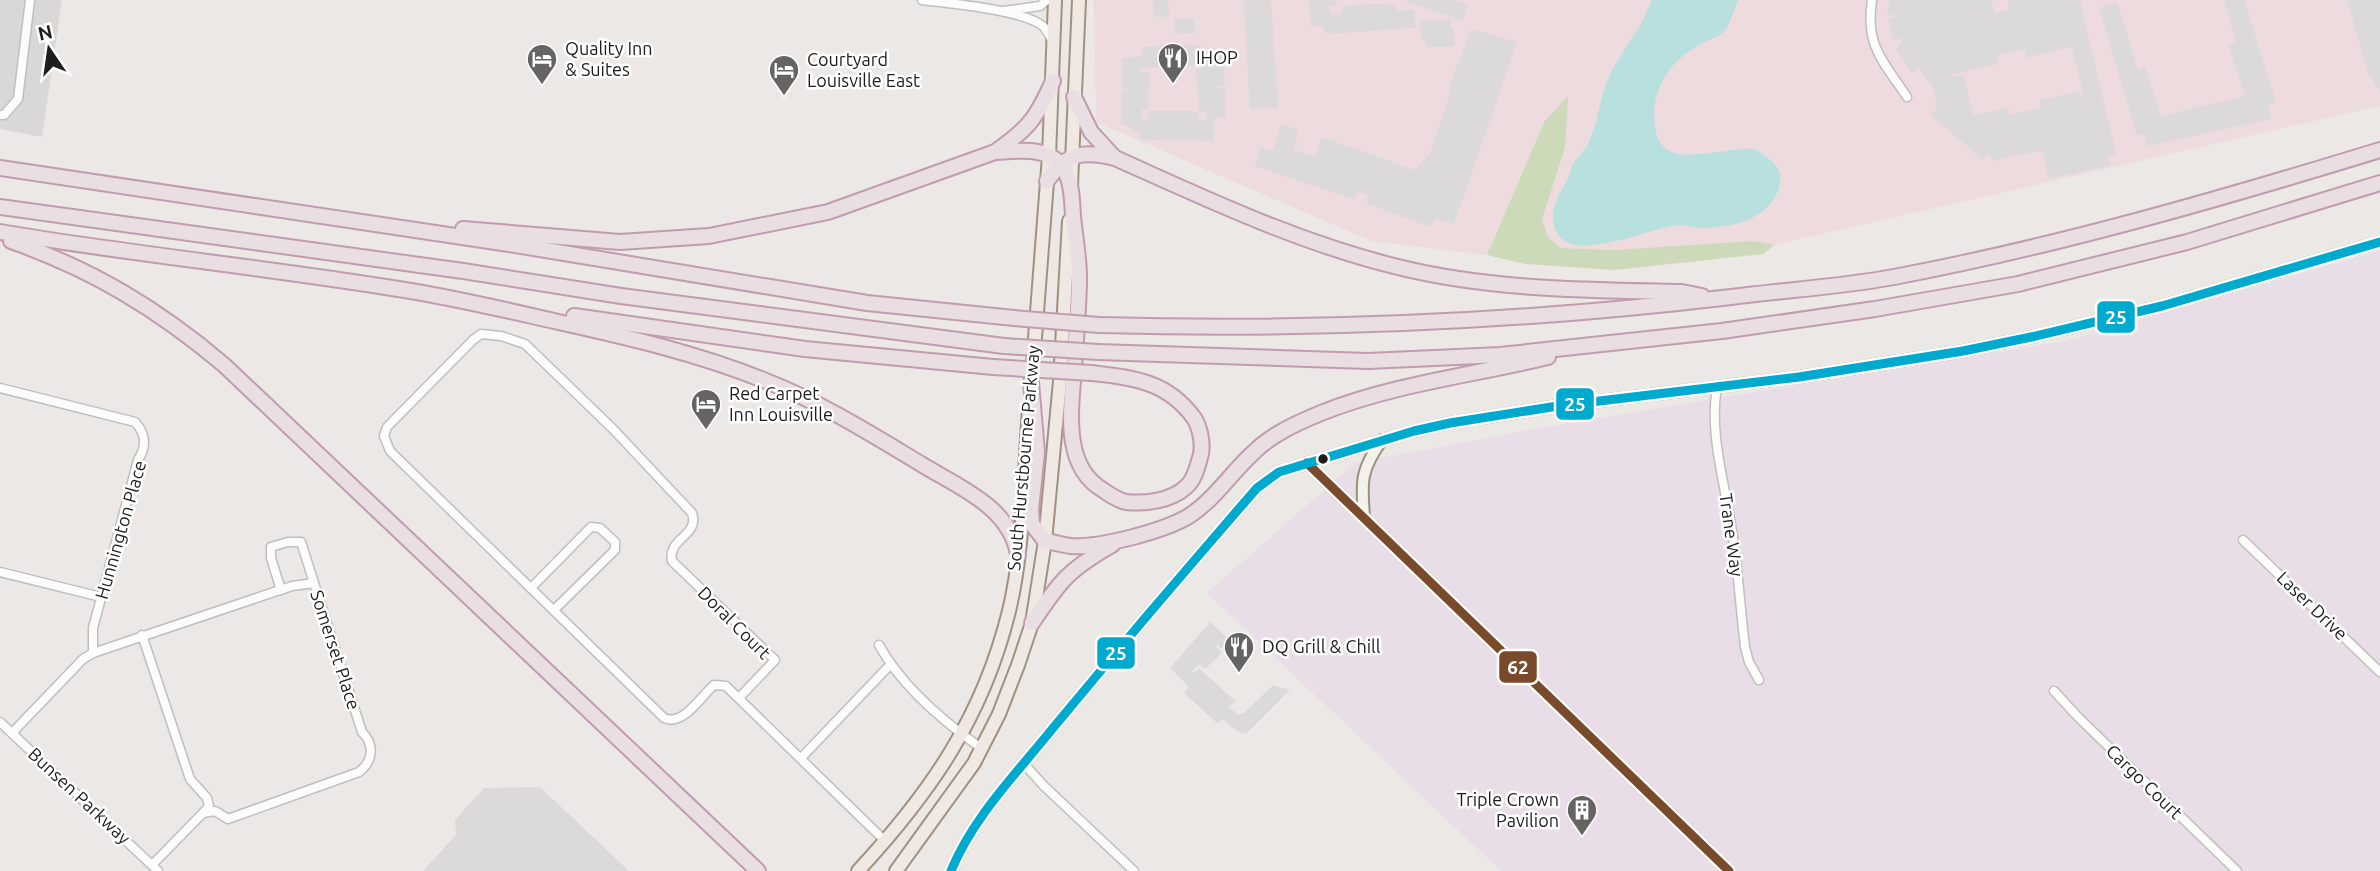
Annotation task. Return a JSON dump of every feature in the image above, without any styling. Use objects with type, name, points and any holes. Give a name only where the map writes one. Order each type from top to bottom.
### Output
[{"type":"highway","points":[[330,219],[620,242],[709,236],[828,212],[995,152],[1017,136],[1037,115],[1053,81]]},
{"type":"highway","points":[[1074,97],[1091,132],[1115,158]]},
{"type":"highway","points":[[995,152],[1031,150],[1061,159],[1093,153],[1115,158],[1264,225],[1316,244],[1404,269],[1506,285],[1682,292],[1717,299]]},
{"type":"highway","points":[[0,168],[509,244],[867,303],[1099,325],[1200,327],[1410,324],[1570,314],[1890,278],[2052,244],[2256,188],[2380,150]]},
{"type":"highway","points":[[1047,181],[1061,159]]},
{"type":"highway","points":[[0,234],[393,288],[465,301],[805,349],[993,367],[1092,373],[1132,378],[1156,386],[1183,403],[1198,424],[1202,447],[1197,469],[1186,487],[1167,498],[1144,504],[1119,500],[1097,487],[1080,467],[1073,444],[1071,421],[1080,281],[1071,189],[1061,159]]},
{"type":"highway","points":[[0,207],[346,254],[635,298],[1004,346],[1098,352],[1368,361],[1500,355],[1722,331],[1875,309],[2018,284],[2187,242],[2380,183]]},
{"type":"highway","points":[[0,234],[118,288],[200,345],[568,688],[757,871]]},
{"type":"highway","points":[[465,301],[657,344],[766,381],[808,400],[992,508],[1007,525],[1018,554]]},
{"type":"highway","points":[[1031,382],[1037,452],[1032,524],[1045,541],[1070,546],[1146,533],[1188,516],[1213,495],[1264,443],[1286,429],[1321,413],[1413,386],[1613,342]]},
{"type":"highway","points":[[1031,623],[1058,583],[1076,566],[1125,537]]},
{"type":"main road","points":[[1055,0],[1053,81],[1061,159]]},
{"type":"main road","points":[[1061,159],[1074,97],[1079,0]]},
{"type":"main road","name":"South Hurstbourne Parkway","points":[[858,871],[936,778],[962,735],[1000,643],[1018,554],[1047,181]]},
{"type":"main road","name":"South Hurstbourne Parkway","points":[[896,871],[957,787],[981,748],[1018,665],[1031,623],[1045,541],[1059,381],[1071,189]]},
{"type":"street","points":[[0,115],[4,115],[18,99],[30,0]]},
{"type":"street","points":[[924,0],[998,11],[1035,22],[1045,28],[1054,44]]},
{"type":"street","points":[[998,11],[1040,6],[1047,0]]},
{"type":"street","points":[[1872,0],[1869,23],[1874,45],[1907,97]]},
{"type":"street","points":[[951,871],[981,818],[1024,764],[1257,488],[1273,474],[1450,422],[1501,413],[1850,369],[2031,337],[2220,290],[2380,242]]},
{"type":"street","name":"Doral Court","points":[[531,588],[390,452],[384,436],[387,427],[481,334],[501,336],[525,344],[612,428],[692,513],[695,520],[693,528],[673,547],[672,561],[775,660],[739,698]]},
{"type":"street","name":"Trane Way","points":[[1717,387],[1714,403],[1717,446],[1732,527],[1745,647],[1749,662],[1759,680]]},
{"type":"street","name":"Hunnington Place","points":[[0,388],[135,422],[140,427],[145,444],[138,460],[93,628],[93,653]]},
{"type":"street","points":[[1364,516],[1361,484],[1364,468],[1382,440]]},
{"type":"street","points":[[1307,464],[1730,871]]},
{"type":"street","points":[[554,610],[615,550],[615,542],[600,528],[592,527],[531,588],[669,721],[680,719],[714,685],[726,686],[885,841]]},
{"type":"street","name":"Laser Drive","points":[[2243,540],[2380,672]]},
{"type":"street","points":[[281,590],[271,558],[271,547],[288,542],[301,542],[314,583]]},
{"type":"street","points":[[0,572],[101,597]]},
{"type":"street","name":"Somerset Place","points":[[12,733],[93,653],[281,590],[314,583],[362,732],[371,744],[372,753],[366,766],[359,772],[228,819],[215,811],[203,813]]},
{"type":"street","points":[[142,635],[190,779],[207,798],[209,806],[155,868]]},
{"type":"street","points":[[879,645],[890,665],[962,735],[981,748]]},
{"type":"street","points":[[801,758],[890,665]]},
{"type":"street","name":"Cargo Court","points":[[2054,691],[2236,871]]},
{"type":"street","name":"Bunsen Parkway","points":[[0,722],[155,868]]},
{"type":"street","points":[[1024,764],[1134,871]]},
{"type":"shaded area","points":[[0,0],[62,0],[42,137],[0,129]]},
{"type":"shaded area","points":[[1094,0],[2380,0],[2380,106],[1774,245],[1754,241],[1613,250],[1561,248],[1548,237],[1542,219],[1565,148],[1544,122],[1487,255],[1372,241],[1096,122]]},
{"type":"shaded area","points":[[1153,0],[1168,0],[1169,16],[1154,17]]},
{"type":"shaded area","points":[[1244,0],[1271,0],[1278,108],[1250,109]]},
{"type":"shaded area","points":[[1309,0],[1336,0],[1336,5],[1328,7],[1331,15],[1341,14],[1342,6],[1394,3],[1396,10],[1414,10],[1416,28],[1325,34],[1323,26],[1311,26]]},
{"type":"shaded area","points":[[1403,0],[1456,0],[1468,4],[1462,21]]},
{"type":"shaded area","points":[[1890,0],[1991,0],[1995,13],[2008,9],[2009,0],[2080,0],[2116,154],[2108,156],[2110,165],[2049,179],[2042,150],[1992,161],[1990,153],[1983,160],[1931,115],[1937,108],[1933,87],[1919,69],[1912,73],[1896,49],[1902,42],[1901,38],[1893,40],[1888,19],[1896,17],[1887,13]],"holes":[[[2072,47],[2084,98],[2081,98],[2080,91],[2040,100],[2041,108],[2010,115],[2008,108],[1973,115],[1963,74],[1955,77],[1948,75],[1998,64],[1996,55],[2025,49],[2028,57]]]},
{"type":"shaded area","points":[[2224,0],[2244,0],[2276,102],[2268,104],[2271,119],[2147,146],[2144,134],[2137,136],[2099,8],[2117,2],[2138,69],[2145,67],[2161,116],[2245,96],[2228,44],[2236,42]]},
{"type":"shaded area","points":[[2347,0],[2380,0],[2380,92],[2368,72]]},
{"type":"shaded area","points":[[1195,18],[1195,33],[1175,34],[1174,19]]},
{"type":"shaded area","points":[[1450,19],[1451,28],[1454,29],[1455,47],[1426,47],[1425,39],[1421,39],[1420,20]]},
{"type":"shaded area","points":[[1471,29],[1517,42],[1454,224],[1435,219],[1431,227],[1367,204],[1368,195],[1357,192],[1354,199],[1255,166],[1260,147],[1273,150],[1282,124],[1299,130],[1293,149],[1314,157],[1322,137],[1415,170],[1430,153],[1451,91],[1448,90]]},
{"type":"shaded area","points":[[1172,45],[1175,55],[1177,45],[1201,45],[1202,54],[1223,53],[1225,85],[1216,88],[1225,89],[1226,117],[1214,118],[1213,141],[1140,140],[1140,132],[1133,132],[1128,125],[1121,125],[1122,91],[1130,90],[1122,87],[1122,58],[1142,56],[1143,47]],"holes":[[[1203,65],[1203,68],[1196,69],[1199,112],[1206,112],[1206,120],[1199,119],[1197,111],[1149,111],[1148,119],[1142,119],[1141,110],[1148,109],[1149,72],[1142,72],[1141,68]]]},
{"type":"shaded area","points":[[2380,251],[2380,871],[1501,871],[1207,593],[1355,463],[1550,426],[2066,341]]},
{"type":"shaded area","points":[[1210,622],[1236,646],[1228,654],[1217,644],[1222,653],[1205,669],[1199,664],[1192,671],[1194,673],[1199,668],[1235,701],[1229,707],[1238,715],[1244,713],[1273,685],[1290,690],[1246,734],[1237,731],[1222,719],[1217,723],[1184,693],[1189,687],[1170,668]]},
{"type":"shaded area","points":[[540,787],[629,871],[423,871],[456,835],[455,820],[484,788]]},
{"type":"green space","points":[[1568,96],[1565,148],[1542,219],[1548,237],[1561,248],[1613,250],[1754,241],[1774,245],[1763,254],[1614,270],[1526,264],[1487,255],[1544,122]]},
{"type":"water","points":[[1651,0],[1738,0],[1724,31],[1684,55],[1663,80],[1654,113],[1656,131],[1664,147],[1682,154],[1757,150],[1774,163],[1779,171],[1778,191],[1765,210],[1735,224],[1701,228],[1680,225],[1611,242],[1574,244],[1561,238],[1554,225],[1555,205],[1572,166],[1591,136],[1608,79],[1643,21]]},
{"type":"transit line","name":"25","points":[[951,871],[971,832],[1011,779],[1257,488],[1279,472],[1414,431],[1450,423],[1558,406],[1799,377],[1963,351],[2031,337],[2162,306],[2380,242]]},
{"type":"transit line","name":"62","points":[[1307,463],[1729,871]]},
{"type":"place","name":"IHOP","points":[[1173,85]]},
{"type":"place","name":"Quality Inn & Suites","points":[[542,86]]},
{"type":"place","name":"Courtyard Louisville East","points":[[784,97]]},
{"type":"place","name":"Red Carpet Inn Louisville","points":[[706,431]]},
{"type":"place","name":"DQ Grill & Chill","points":[[1239,674]]},
{"type":"place","name":"Triple Crown Pavilion","points":[[1582,837]]}]
